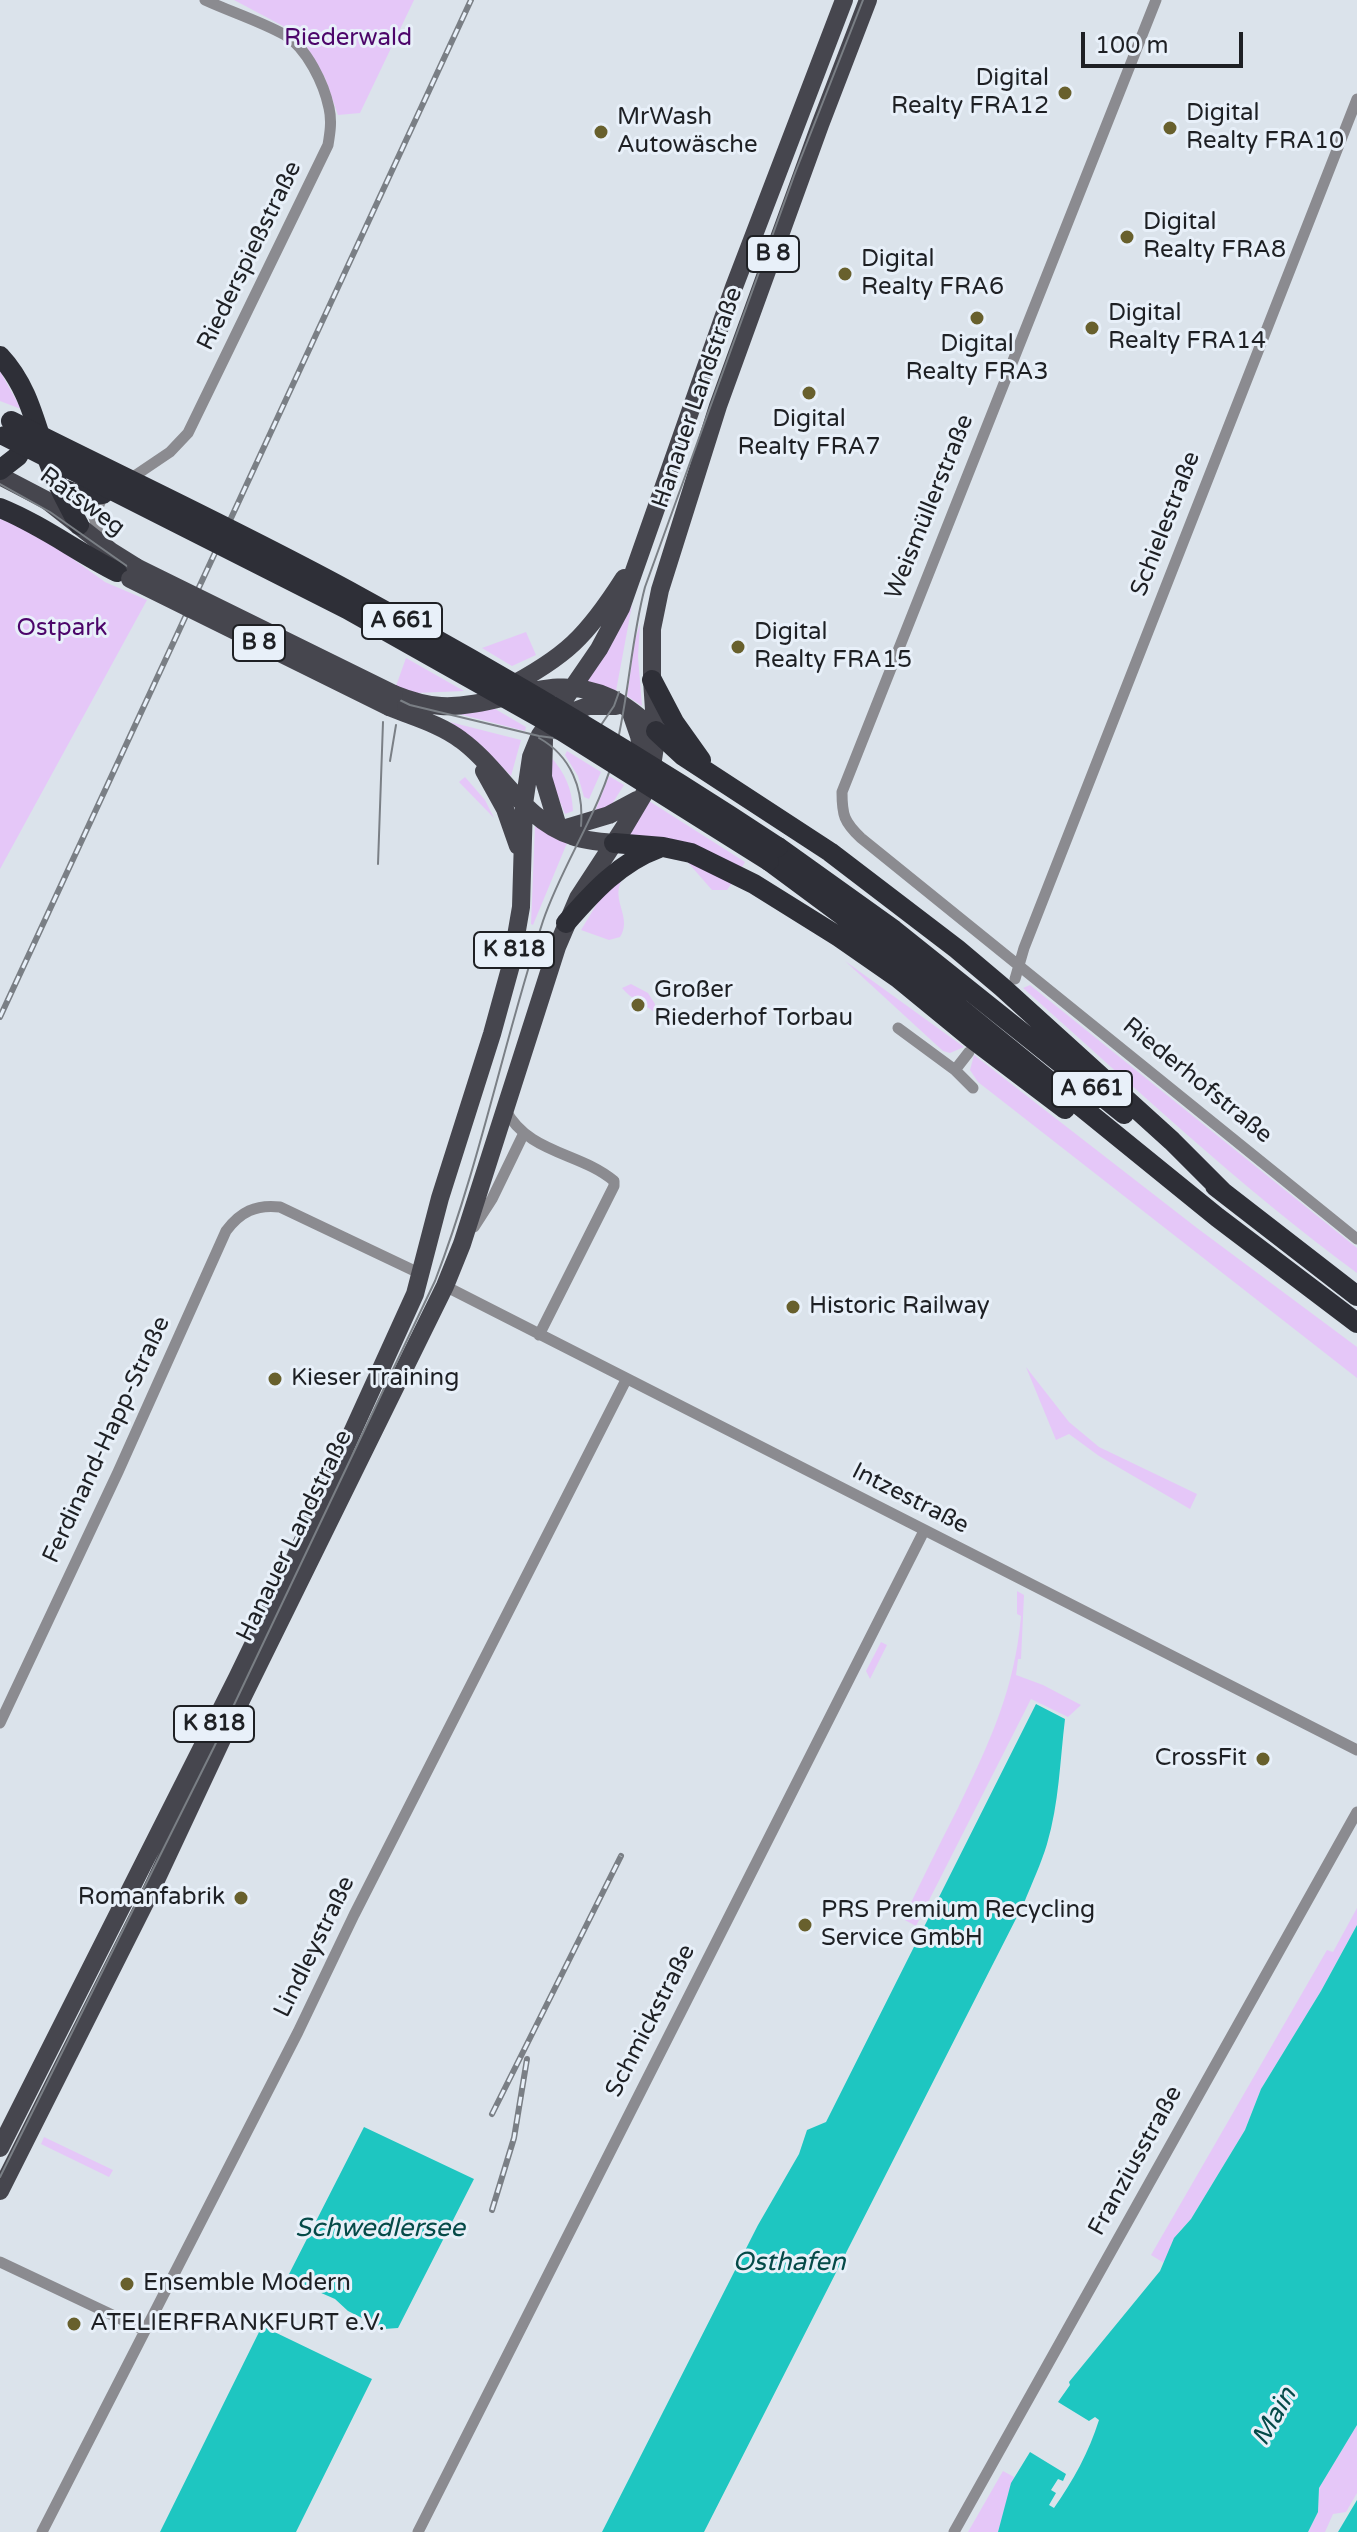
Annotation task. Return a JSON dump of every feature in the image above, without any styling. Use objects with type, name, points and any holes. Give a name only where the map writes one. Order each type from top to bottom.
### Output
[{"type":"highway","points":[[0,356],[19,380],[60,488],[79,525]]},
{"type":"highway","points":[[0,470],[18,456],[30,437],[32,408]]},
{"type":"highway","name":"A 661","points":[[4,427],[347,609],[546,721],[774,854],[894,930],[1357,1296]]},
{"type":"highway","points":[[60,488],[79,495],[103,494]]},
{"type":"highway","points":[[0,508],[40,526],[93,561],[128,573]]},
{"type":"highway","points":[[652,680],[674,722],[701,760],[757,804]]},
{"type":"highway","points":[[656,731],[690,761],[830,852],[957,949],[1172,1141],[1224,1193]]},
{"type":"highway","points":[[614,843],[691,853],[726,868],[839,937],[898,978],[1067,1110],[1137,1152]]},
{"type":"highway","points":[[566,923],[622,868],[663,847]]},
{"type":"highway","name":"A 661","points":[[774,854],[1137,1152],[1357,1323]]},
{"type":"main road","name":"Hanauer Landstraße","points":[[571,687],[613,625],[629,589],[734,287],[844,0]]},
{"type":"main road","name":"Hanauer Landstraße","points":[[656,731],[651,650],[655,608],[669,559],[718,406],[868,0]]},
{"type":"main road","name":"Ratsweg","points":[[0,476],[46,500],[79,525],[128,573]]},
{"type":"main road","name":"Ratsweg","points":[[0,499],[128,573]]},
{"type":"main road","points":[[468,703],[508,687],[546,666],[573,646],[607,605],[639,555]]},
{"type":"main road","name":"B 8","points":[[128,573],[391,700],[446,730],[468,746],[524,804],[559,830],[578,838],[614,843],[645,791],[654,761],[656,731]]},
{"type":"main road","points":[[571,687],[602,695],[630,710],[656,731]]},
{"type":"main road","name":"B 8","points":[[391,700],[440,706],[539,688],[571,687]]},
{"type":"main road","name":"K 818","points":[[524,804],[531,757],[571,687]]},
{"type":"main road","points":[[597,704],[630,710],[643,752],[645,791],[631,805],[609,815],[559,830],[543,777],[542,756],[548,723],[577,708],[597,704]]},
{"type":"main road","points":[[468,746],[505,809],[523,864]]},
{"type":"main road","name":"Hanauer Landstraße","points":[[0,2148],[205,1744],[366,1406],[415,1294],[440,1198],[511,965],[521,907],[524,804]]},
{"type":"main road","name":"Hanauer Landstraße","points":[[0,2191],[157,1880],[225,1733],[445,1286],[462,1244],[545,980],[566,923],[587,882],[614,843]]},
{"type":"main road","points":[[421,1274],[445,1286]]},
{"type":"street","name":"Riederspießstraße","points":[[103,494],[141,473],[188,433],[328,145],[329,107],[320,83],[300,50],[288,36],[205,0]]},
{"type":"street","name":"Weismüllerstraße","points":[[1020,966],[853,831],[842,813],[842,792],[1156,0]]},
{"type":"street","name":"Schielestraße","points":[[1020,966],[1040,906],[1357,99]]},
{"type":"street","points":[[102,545],[94,517],[103,494]]},
{"type":"street","points":[[1015,979],[1020,966]]},
{"type":"street","name":"Riederhofstraße","points":[[1020,966],[1357,1239]]},
{"type":"street","points":[[898,1028],[955,1070],[973,1088]]},
{"type":"street","points":[[955,1070],[969,1052]]},
{"type":"street","points":[[505,1109],[511,1122],[523,1135],[614,1181],[539,1335]]},
{"type":"street","points":[[462,1244],[492,1199],[523,1135]]},
{"type":"street","name":"Ferdinand-Happ-Straße","points":[[0,1723],[118,1472],[226,1231],[234,1220],[249,1210],[280,1207],[421,1274]]},
{"type":"street","name":"Intzestraße","points":[[445,1286],[1357,1750]]},
{"type":"street","name":"Lindleystraße","points":[[42,2532],[626,1380]]},
{"type":"street","name":"Schmickstraße","points":[[418,2532],[924,1531]]},
{"type":"street","name":"Franziusstraße","points":[[954,2532],[1357,1812]]},
{"type":"street","points":[[0,2262],[144,2330]]},
{"type":"green space","name":"Riederwald","points":[[234,0],[414,0],[360,113],[338,115],[325,78],[300,35]]},
{"type":"green space","points":[[0,371],[21,409],[0,401]]},
{"type":"green space","name":"Ostpark","points":[[0,519],[35,532],[105,582],[147,600],[0,869]]},
{"type":"green space","points":[[632,605],[616,691],[586,683],[607,652]]},
{"type":"green space","points":[[640,624],[638,657],[642,706],[627,696]]},
{"type":"green space","points":[[526,632],[536,655],[512,666],[482,648]]},
{"type":"green space","points":[[406,658],[464,691],[415,693],[396,686]]},
{"type":"green space","points":[[490,706],[526,727],[525,731],[451,712]]},
{"type":"green space","points":[[450,722],[521,740],[511,776],[480,744]]},
{"type":"green space","points":[[567,751],[601,772],[589,799],[584,797],[578,776],[565,755]]},
{"type":"green space","points":[[550,756],[564,775],[571,795],[573,811],[565,814],[549,774]]},
{"type":"green space","points":[[609,776],[624,785],[612,804],[594,814]]},
{"type":"green space","points":[[465,777],[485,800],[494,818],[459,782]]},
{"type":"green space","points":[[649,801],[745,862],[741,869],[627,837]]},
{"type":"green space","points":[[535,826],[567,843],[533,925],[531,924]]},
{"type":"green space","points":[[684,858],[734,880],[727,890],[712,890]]},
{"type":"green space","points":[[627,872],[618,891],[624,924],[620,937],[609,940],[581,930],[598,902]]},
{"type":"green space","points":[[845,961],[964,1047],[950,1053],[943,1051]]},
{"type":"green space","points":[[631,984],[648,993],[655,1004],[654,1012],[622,988]]},
{"type":"green space","points":[[1030,985],[1357,1248],[1357,1273],[1270,1205],[1187,1134],[1023,988]]},
{"type":"green space","points":[[974,1055],[1357,1347],[1357,1378],[978,1082],[970,1070]]},
{"type":"green space","points":[[1026,1367],[1069,1422],[1099,1447],[1197,1494],[1190,1509],[1099,1456],[1069,1434],[1056,1440]]},
{"type":"green space","points":[[1017,1591],[1024,1595],[1021,1659],[1018,1659],[1016,1675],[1081,1705],[1068,1717],[1031,1699],[916,1926],[903,1919],[980,1761],[1007,1692],[1021,1616],[1017,1614]]},
{"type":"green space","points":[[881,1642],[887,1645],[870,1679],[866,1671]]},
{"type":"green space","points":[[1357,1908],[1357,1925],[1261,2089],[1245,2130],[1191,2219],[1179,2232],[1164,2263],[1151,2255],[1327,1950],[1333,1952]]},
{"type":"green space","points":[[44,2137],[113,2170],[109,2177],[41,2144]]},
{"type":"green space","points":[[1357,2425],[1357,2493],[1346,2512],[1333,2514],[1325,2532],[1308,2532],[1318,2512],[1319,2488]]},
{"type":"green space","points":[[1003,2471],[1014,2477],[998,2532],[968,2532]]},
{"type":"water","name":"Osthafen","points":[[1036,1704],[1065,1719],[1054,1813],[1039,1866],[1024,1903],[704,2532],[602,2532],[758,2225],[799,2154],[807,2130],[826,2122]]},
{"type":"water","name":"Main","points":[[1357,1925],[1357,2425],[1319,2488],[1318,2512],[1308,2532],[998,2532],[1011,2483],[1030,2452],[1066,2474],[1063,2481],[1058,2479],[1051,2490],[1056,2493],[1049,2505],[1054,2508],[1074,2477],[1099,2420],[1095,2417],[1089,2421],[1058,2402],[1069,2382],[1160,2271],[1174,2238],[1191,2219],[1245,2130],[1261,2089]]},
{"type":"water","name":"Schwedlersee","points":[[364,2127],[474,2179],[398,2328],[384,2329],[348,2311],[335,2299],[287,2278]]},
{"type":"water","points":[[262,2326],[372,2379],[296,2532],[160,2532]]},
{"type":"water","points":[[1357,2500],[1357,2532],[1338,2532]]},
{"type":"tram line","points":[[0,2177],[214,1747],[435,1281],[479,1147],[543,921],[610,771],[645,587],[795,173],[863,0]]},
{"type":"tram line","points":[[0,484],[50,512],[134,571],[410,705],[539,736],[569,740],[587,735],[601,725],[619,692]]},
{"type":"tram line","points":[[378,864],[383,722]]},
{"type":"tram line","points":[[390,761],[396,725]]},
{"type":"tram line","points":[[539,738],[559,754],[573,775],[580,799],[581,826]]},
{"type":"railway","points":[[0,1017],[471,0]]},
{"type":"railway","points":[[492,2114],[621,1856]]},
{"type":"railway","points":[[492,2210],[514,2138],[527,2059]]},
{"type":"place","name":"Digital Realty FRA12","points":[[1065,93]]},
{"type":"place","name":"Digital Realty FRA10","points":[[1170,128]]},
{"type":"place","name":"MrWash Autowäsche","points":[[601,132]]},
{"type":"place","name":"Digital Realty FRA8","points":[[1127,237]]},
{"type":"place","name":"Digital Realty FRA6","points":[[845,274]]},
{"type":"place","name":"Digital Realty FRA3","points":[[977,318]]},
{"type":"place","name":"Digital Realty FRA14","points":[[1092,328]]},
{"type":"place","name":"Digital Realty FRA7","points":[[809,393]]},
{"type":"place","name":"Digital Realty FRA15","points":[[738,647]]},
{"type":"place","name":"Großer Riederhof Torbau","points":[[638,1005]]},
{"type":"place","name":"Historic Railway","points":[[793,1307]]},
{"type":"place","name":"Kieser Training","points":[[275,1379]]},
{"type":"place","name":"CrossFit","points":[[1263,1759]]},
{"type":"place","name":"Romanfabrik","points":[[241,1898]]},
{"type":"place","name":"PRS Premium Recycling Service GmbH","points":[[805,1925]]},
{"type":"place","name":"Ensemble Modern","points":[[127,2284]]},
{"type":"place","name":"ATELIERFRANKFURT e.V.","points":[[74,2324]]}]
